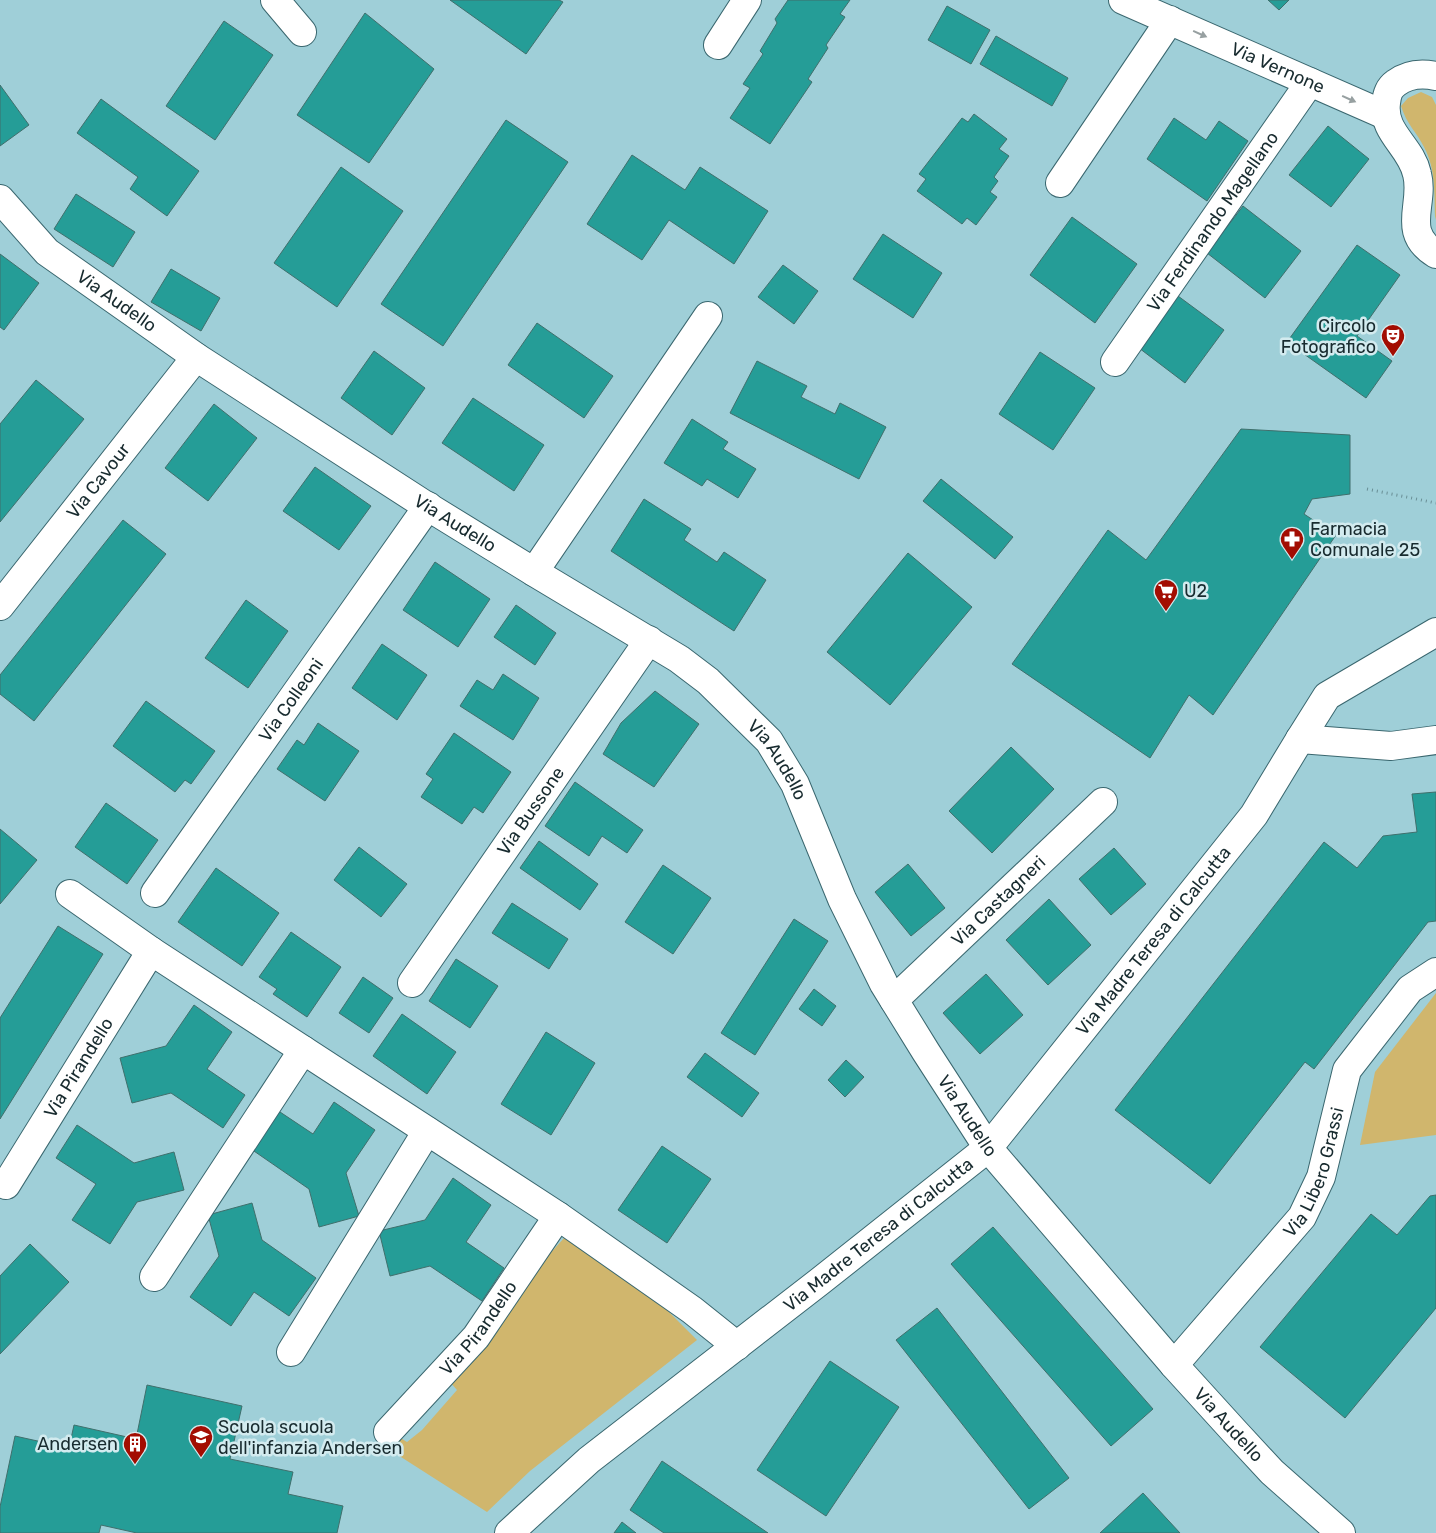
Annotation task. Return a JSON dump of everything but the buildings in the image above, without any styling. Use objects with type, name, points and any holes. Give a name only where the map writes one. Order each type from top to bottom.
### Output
[{"type":"street","points":[[275,0],[302,32]]},
{"type":"street","points":[[718,46],[747,0]]},
{"type":"street","name":"Via Vernone","points":[[1123,0],[1385,115]]},
{"type":"street","points":[[1060,183],[1170,20]]},
{"type":"street","points":[[1436,76],[1426,74],[1412,75],[1390,88],[1386,100],[1385,115],[1391,131],[1410,154],[1418,174],[1419,191],[1415,222],[1419,236],[1429,250],[1436,254]]},
{"type":"street","name":"Via Ferdinando Magellano","points":[[1115,362],[1310,82]]},
{"type":"street","name":"Via Audello","points":[[0,199],[47,252],[196,357],[428,506],[679,659],[708,681],[769,740],[795,784],[842,899],[884,984],[988,1148],[1174,1365],[1272,1472],[1341,1533]]},
{"type":"street","points":[[534,572],[708,316]]},
{"type":"street","name":"Via Cavour","points":[[0,606],[196,357]]},
{"type":"street","name":"Via Colleoni","points":[[155,893],[428,506]]},
{"type":"street","name":"Via Madre Teresa di Calcutta","points":[[510,1533],[588,1460],[737,1346],[988,1148],[1254,815],[1328,696],[1436,632]]},
{"type":"street","name":"Via Bussone","points":[[412,983],[648,640]]},
{"type":"street","points":[[1300,739],[1391,746],[1436,740]]},
{"type":"street","name":"Via Castagneri","points":[[894,1000],[1103,802]]},
{"type":"street","points":[[70,894],[151,951],[558,1216],[692,1310],[737,1346]]},
{"type":"street","name":"Via Pirandello","points":[[6,1185],[151,951]]},
{"type":"street","name":"Via Libero Grassi","points":[[1174,1365],[1302,1217],[1320,1177],[1347,1070],[1410,989],[1436,972]]},
{"type":"street","points":[[154,1277],[303,1050]]},
{"type":"street","points":[[291,1352],[427,1131]]},
{"type":"street","name":"Via Pirandello","points":[[388,1432],[476,1337],[558,1216]]},
{"type":"path","points":[[1367,488],[1436,503]]},
{"type":"shaded area","points":[[1421,92],[1432,97],[1436,105],[1436,220],[1431,164],[1421,141],[1406,118],[1401,106],[1408,98]]},
{"type":"shaded area","points":[[1436,993],[1436,1135],[1360,1145],[1375,1072]]},
{"type":"shaded area","points":[[564,1238],[574,1241],[668,1311],[697,1340],[530,1471],[487,1512],[390,1450],[399,1437],[407,1442],[422,1430],[457,1390],[449,1381],[484,1342],[547,1257]]},
{"type":"place","name":"Circolo Fotografico","points":[[1393,357]]},
{"type":"place","name":"Farmacia Comunale 25","points":[[1292,560]]},
{"type":"place","name":"U2","points":[[1166,612]]},
{"type":"place","name":"Scuola scuola dell'infanzia Andersen","points":[[201,1458]]},
{"type":"place","name":"Andersen","points":[[135,1465]]}]
